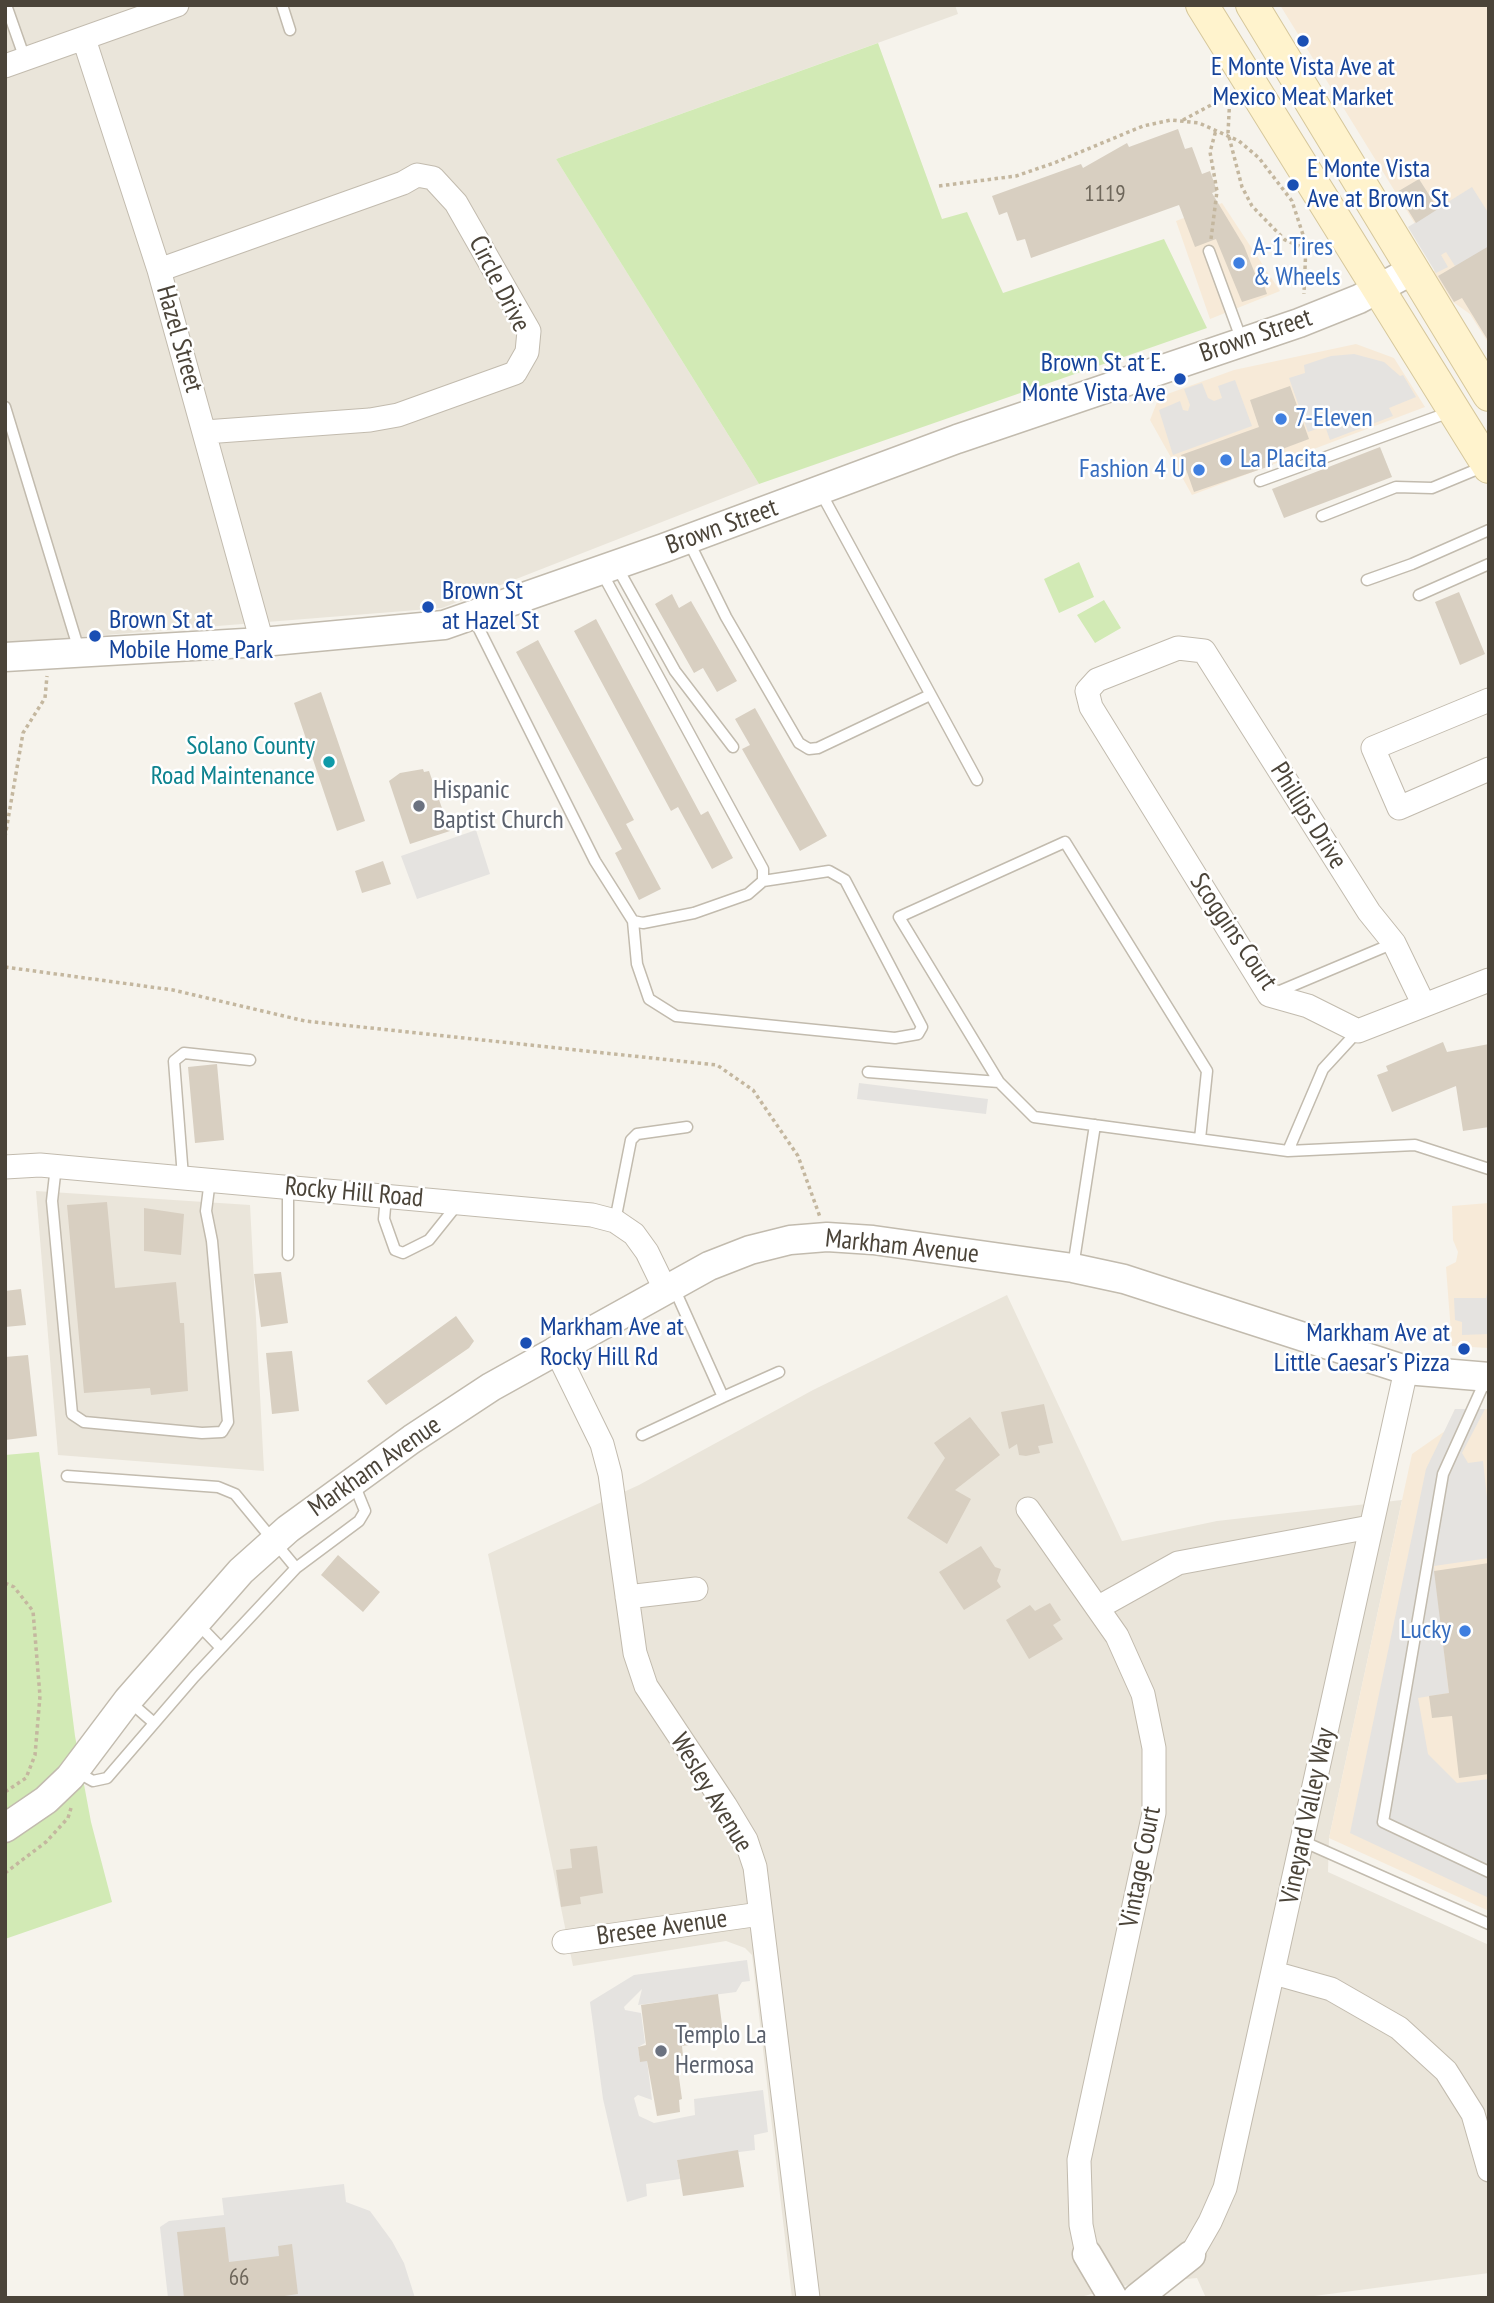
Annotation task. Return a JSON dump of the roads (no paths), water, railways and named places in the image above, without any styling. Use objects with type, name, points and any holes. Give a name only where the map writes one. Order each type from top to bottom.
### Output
[{"type":"main road","points":[[1202,5],[1488,466]]},
{"type":"main road","points":[[1252,5],[1411,271],[1489,395]]},
{"type":"street","points":[[15,62],[177,5]]},
{"type":"street","name":"Hazel Street","points":[[84,39],[159,270],[262,642]]},
{"type":"street","name":"Circle Drive","points":[[159,270],[403,183],[417,175],[433,178],[456,203],[529,331],[527,352],[515,373],[398,415],[370,420],[205,432]]},
{"type":"street","name":"Brown Street","points":[[5,657],[262,642],[395,632],[444,625],[688,540],[957,439],[1299,323],[1411,271]]},
{"type":"street","name":"Scoggins Court","points":[[1178,648],[1097,680],[1087,691],[1091,707],[1269,995],[1308,1006],[1358,1031]]},
{"type":"street","name":"Phillips Drive","points":[[1178,648],[1204,651],[1369,912],[1394,943],[1423,1003]]},
{"type":"street","points":[[1489,700],[1373,748],[1399,808],[1489,769]]},
{"type":"street","points":[[1358,1031],[1423,1003],[1489,980]]},
{"type":"street","name":"Rocky Hill Road","points":[[5,1167],[56,1166],[592,1214],[615,1221],[634,1234],[669,1287]]},
{"type":"street","name":"Markham Avenue","points":[[5,1828],[46,1800],[74,1770],[128,1700],[241,1571],[274,1542],[353,1482],[491,1387],[555,1348],[669,1287],[750,1250],[790,1240],[827,1237],[1073,1268],[1124,1279],[1406,1370],[1488,1377]]},
{"type":"street","name":"Wesley Avenue","points":[[555,1348],[597,1435],[610,1474],[635,1653],[646,1686],[746,1839],[755,1867],[808,2298]]},
{"type":"street","name":"Vineyard Valley Way","points":[[1191,2255],[1210,2222],[1224,2188],[1274,1973],[1406,1370]]},
{"type":"street","name":"Vintage Court","points":[[1028,1509],[1117,1636],[1143,1694],[1154,1748],[1156,1781],[1148,1845],[1079,2160],[1081,2225],[1087,2254]]},
{"type":"street","points":[[1099,1607],[1178,1563],[1370,1527]]},
{"type":"street","points":[[626,1597],[696,1589]]},
{"type":"street","name":"Bresee Avenue","points":[[564,1942],[760,1914]]},
{"type":"street","points":[[1274,1973],[1331,1989],[1399,2028],[1437,2062],[1446,2071],[1473,2114],[1489,2169]]},
{"type":"street","points":[[1087,2254],[1094,2298]]},
{"type":"street","points":[[1087,2254],[1113,2298]]},
{"type":"street","points":[[1168,2294],[1191,2255]]},
{"type":"street","points":[[1137,2298],[1191,2255]]},
{"type":"lane","points":[[6,5],[15,62]]},
{"type":"lane","points":[[282,5],[290,30]]},
{"type":"lane","points":[[1209,251],[1242,342]]},
{"type":"lane","points":[[1260,481],[1453,411]]},
{"type":"lane","points":[[6,415],[80,653]]},
{"type":"lane","points":[[1322,516],[1395,487],[1432,488],[1488,466]]},
{"type":"lane","points":[[820,491],[977,780]]},
{"type":"lane","points":[[1367,580],[1412,564],[1489,530]]},
{"type":"lane","points":[[688,540],[726,617],[799,743],[809,749],[818,748],[930,695]]},
{"type":"lane","points":[[1419,595],[1489,564]]},
{"type":"lane","points":[[609,568],[675,671],[733,747]]},
{"type":"lane","points":[[609,568],[756,857],[762,870],[763,881]]},
{"type":"lane","points":[[472,616],[595,861],[633,921],[637,964],[649,999],[676,1016],[895,1038],[918,1034],[922,1027],[845,880],[829,871],[763,881],[748,894],[694,913],[643,923],[633,921]]},
{"type":"lane","points":[[1200,1139],[1207,1071],[1065,842],[899,917],[999,1082],[1034,1117],[1289,1151],[1415,1145],[1489,1169]]},
{"type":"lane","points":[[1269,995],[1394,943]]},
{"type":"lane","points":[[1289,1151],[1322,1069],[1358,1031]]},
{"type":"lane","points":[[183,1177],[174,1061],[184,1053],[250,1060]]},
{"type":"lane","points":[[868,1072],[999,1082]]},
{"type":"lane","points":[[1073,1268],[1095,1125]]},
{"type":"lane","points":[[615,1221],[631,1140],[637,1134],[687,1127]]},
{"type":"lane","points":[[56,1166],[52,1201],[72,1414],[84,1422],[202,1433],[222,1432],[228,1422],[212,1241],[206,1212],[210,1180]]},
{"type":"lane","points":[[288,1187],[288,1255]]},
{"type":"lane","points":[[386,1196],[384,1219],[395,1251],[403,1253],[429,1240],[459,1203]]},
{"type":"lane","points":[[669,1287],[723,1397]]},
{"type":"lane","points":[[642,1435],[779,1372]]},
{"type":"lane","points":[[1488,1377],[1443,1474],[1383,1822],[1489,1872]]},
{"type":"lane","points":[[67,1476],[218,1487],[234,1493],[296,1568]]},
{"type":"lane","points":[[74,1770],[93,1781],[107,1778],[221,1648],[296,1568],[359,1521],[365,1511],[353,1482]]},
{"type":"lane","points":[[196,1622],[221,1648]]},
{"type":"lane","points":[[128,1700],[154,1723]]},
{"type":"lane","points":[[1302,1841],[1489,1924]]},
{"type":"place","name":"E Monte Vista Ave at Mexico Meat Market","points":[[1303,41]]},
{"type":"place","name":"E Monte Vista Ave at Brown St","points":[[1293,185]]},
{"type":"place","name":"A-1 Tires & Wheels","points":[[1239,263]]},
{"type":"place","name":"Brown St at E. Monte Vista Ave","points":[[1180,379]]},
{"type":"place","name":"7-Eleven","points":[[1281,419]]},
{"type":"place","name":"La Placita","points":[[1226,460]]},
{"type":"place","name":"Fashion 4 U","points":[[1199,470]]},
{"type":"place","name":"Brown St at Hazel St","points":[[428,607]]},
{"type":"place","name":"Brown St at Mobile Home Park","points":[[95,636]]},
{"type":"place","name":"Solano County Road Maintenance","points":[[329,762]]},
{"type":"place","name":"Hispanic Baptist Church","points":[[419,806]]},
{"type":"place","name":"Markham Ave at Rocky Hill Rd","points":[[526,1343]]},
{"type":"place","name":"Markham Ave at Little Caesar's Pizza","points":[[1464,1349]]},
{"type":"place","name":"Lucky","points":[[1465,1631]]},
{"type":"place","name":"Templo La Hermosa","points":[[661,2051]]}]
